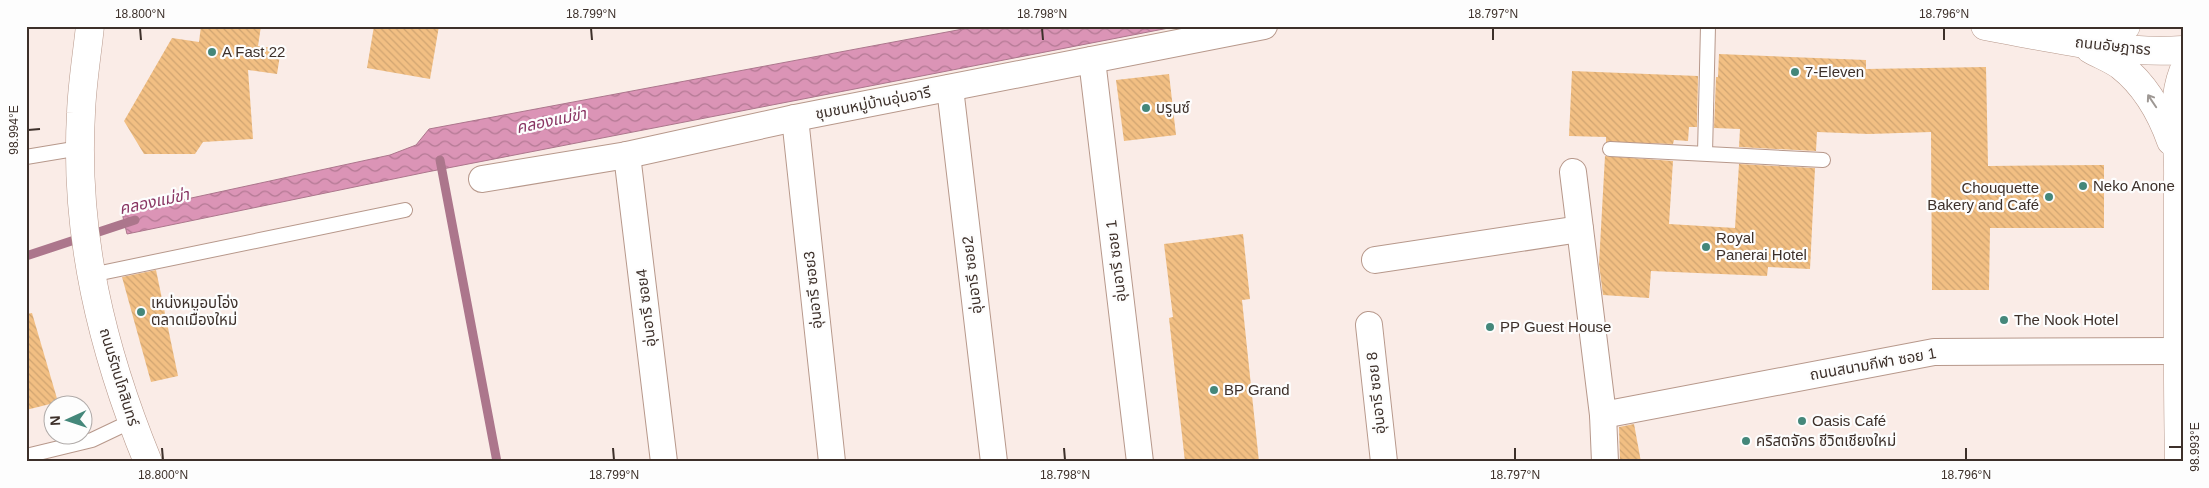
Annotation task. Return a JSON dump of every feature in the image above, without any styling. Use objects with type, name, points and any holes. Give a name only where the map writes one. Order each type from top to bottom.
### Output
[{"type":"street","points":[[80,148],[83,83],[90,26]]},
{"type":"street","name":"ชุมชนหมู่บ้านอุ่นอารี","points":[[482,179],[627,154],[795,118],[1264,26]]},
{"type":"street","name":"ถนนอัษฎาธร","points":[[1985,26],[2075,42],[2146,50],[2183,50]]},
{"type":"street","points":[[2075,42],[2126,26]]},
{"type":"street","points":[[2075,42],[2121,66],[2145,91],[2181,154]]},
{"type":"street","name":"อุ่นอารี ซอย 1","points":[[1092,60],[1140,462]]},
{"type":"street","points":[[2179,462],[2177,351],[2181,154],[2176,101],[2183,72]]},
{"type":"street","name":"อุ่นอารี ซอย2","points":[[950,88],[994,462]]},
{"type":"street","name":"อุ่นอารี ซอย3","points":[[795,118],[832,462]]},
{"type":"street","name":"ถนนรัตนโกสินทร์","points":[[80,148],[83,211],[90,268],[109,356],[145,460]]},
{"type":"street","name":"อุ่นอารี ซอย4","points":[[627,154],[664,462]]},
{"type":"street","points":[[1572,172],[1603,415],[1606,462]]},
{"type":"street","points":[[1375,260],[1580,229]]},
{"type":"street","name":"อุ่นอารี ซอย 8","points":[[1369,325],[1384,462]]},
{"type":"street","name":"ถนนสนามกีฬา ซอย 1","points":[[1603,415],[1934,352],[2177,351]]},
{"type":"lane","points":[[1705,153],[1708,26]]},
{"type":"lane","points":[[26,157],[80,148]]},
{"type":"lane","points":[[1610,149],[1823,160]]},
{"type":"lane","points":[[90,268],[405,210]]},
{"type":"lane","points":[[26,456],[92,440],[132,421]]},
{"type":"water","points":[[979,26],[1179,26],[427,172],[127,234],[122,213],[390,155],[416,145],[429,129]]},
{"type":"building","points":[[201,26],[261,26],[258,46],[281,49],[277,74],[248,70],[253,139],[203,142],[195,154],[144,154],[124,121],[172,38],[199,42]]},
{"type":"building","points":[[374,26],[439,26],[430,79],[367,68]]},
{"type":"building","points":[[1719,54],[1866,60],[1866,69],[1986,67],[1988,166],[2104,165],[2104,228],[1990,228],[1989,290],[1932,290],[1931,132],[1869,134],[1817,132],[1816,151],[1739,147],[1740,129],[1714,128]]},
{"type":"building","points":[[1572,71],[1698,76],[1697,127],[1689,127],[1688,141],[1674,140],[1673,144],[1606,142],[1606,137],[1569,136]]},
{"type":"building","name":"บรูนซ์","points":[[1169,74],[1176,135],[1124,141],[1116,80]]},
{"type":"building","name":"Royal Panerai Hotel","points":[[1605,156],[1673,161],[1669,224],[1735,228],[1739,164],[1815,168],[1810,269],[1768,267],[1767,276],[1651,271],[1649,298],[1603,295],[1599,264]]},
{"type":"building","name":"BP Grand","points":[[1243,234],[1250,299],[1242,300],[1259,462],[1185,462],[1169,318],[1173,317],[1164,244]]},
{"type":"building","points":[[156,270],[178,376],[151,382],[122,277]]},
{"type":"building","points":[[32,313],[56,396],[42,396],[42,406],[26,410],[26,314]]},
{"type":"building","points":[[1634,424],[1641,462],[1620,462],[1619,427]]},
{"type":"waterway","points":[[440,160],[497,462]]},
{"type":"waterway","name":"คลองแม่ข่า","points":[[26,256],[135,220]]},
{"type":"place","name":"A Fast 22","points":[[212,52]]},
{"type":"place","name":"7-Eleven","points":[[1795,72]]},
{"type":"place","name":"บรูนซ์","points":[[1146,108]]},
{"type":"place","name":"Neko Anone","points":[[2083,186]]},
{"type":"place","name":"Chouquette Bakery and Café","points":[[2049,197]]},
{"type":"place","name":"Royal Panerai Hotel","points":[[1706,247]]},
{"type":"place","name":"เหน่งหมูอบโอ่ง ตลาดเมืองใหม่","points":[[141,312]]},
{"type":"place","name":"The Nook Hotel","points":[[2004,320]]},
{"type":"place","name":"PP Guest House","points":[[1490,327]]},
{"type":"place","name":"BP Grand","points":[[1214,390]]},
{"type":"place","name":"Oasis Café","points":[[1802,421]]},
{"type":"place","name":"คริสตจักร ชีวิตเชียงใหม่","points":[[1746,441]]}]
